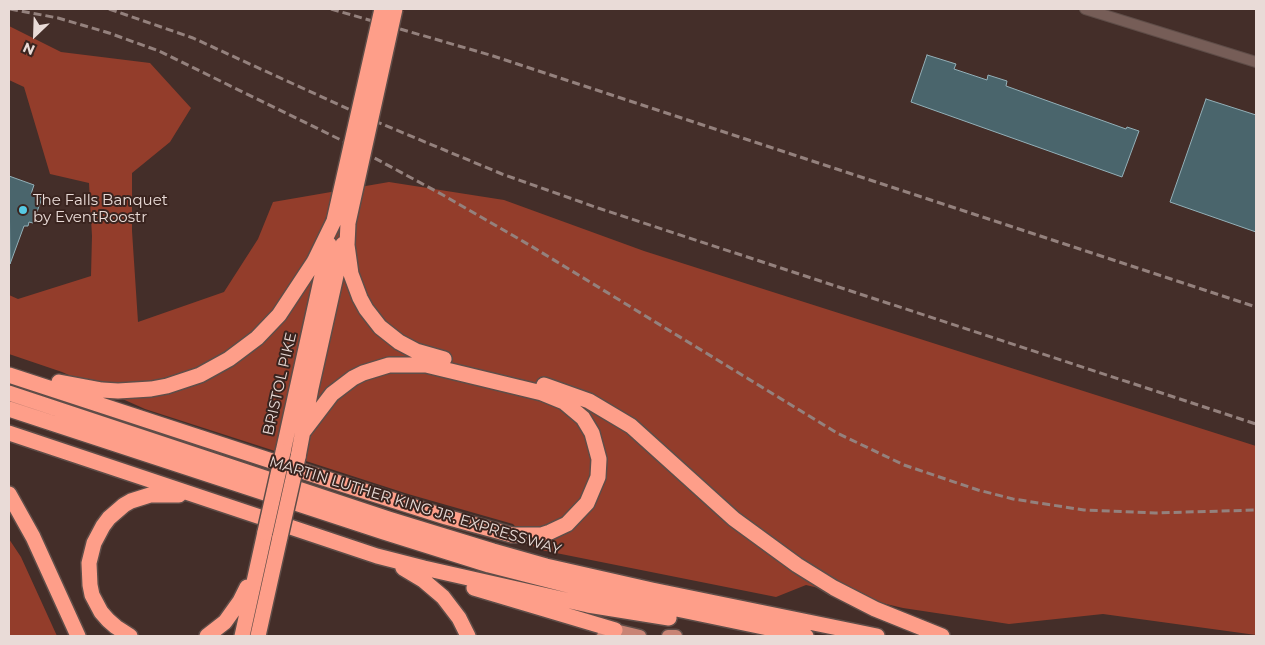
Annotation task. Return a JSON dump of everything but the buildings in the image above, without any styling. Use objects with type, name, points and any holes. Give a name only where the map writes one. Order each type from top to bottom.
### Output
[{"type":"highway","points":[[258,636],[303,432],[382,9]]},
{"type":"highway","points":[[9,370],[87,388],[118,391],[167,386],[200,374],[229,359],[244,349],[269,327],[280,315],[341,222],[395,9]]},
{"type":"highway","points":[[341,222],[351,274],[360,298],[380,327],[399,342],[427,355],[544,385],[590,401],[631,426],[734,519],[797,565],[834,588],[875,609],[942,636]]},
{"type":"highway","name":"BRISTOL PIKE","points":[[260,555],[283,452],[341,222]]},
{"type":"highway","points":[[9,375],[361,491],[512,535],[541,535],[567,524],[586,503],[598,477],[599,458],[592,433],[583,418],[564,402],[542,393],[426,365],[389,365],[352,378],[332,394],[303,432]]},
{"type":"highway","name":"MARTIN LUTHER KING JR. EXPRESSWAY","points":[[9,393],[379,516],[555,568],[877,636]]},
{"type":"highway","name":"MARTIN LUTHER KING JR. EXPRESSWAY","points":[[9,409],[384,532],[489,564],[595,592],[806,636]]},
{"type":"highway","points":[[9,433],[377,556],[615,610],[784,632]]},
{"type":"highway","points":[[9,494],[33,537],[78,636]]},
{"type":"highway","points":[[130,636],[108,620],[92,594],[89,563],[98,534],[116,511],[140,497],[160,494],[200,498]]},
{"type":"highway","points":[[207,636],[225,622],[233,612],[246,589],[260,555]]},
{"type":"highway","points":[[242,636],[260,555]]},
{"type":"highway","points":[[377,556],[414,574],[433,588],[453,608],[468,636]]},
{"type":"highway","points":[[424,568],[453,582],[609,633]]},
{"type":"main road","points":[[609,633],[640,636]]},
{"type":"main road","points":[[668,636],[676,636]]},
{"type":"street","points":[[1085,9],[1256,62]]},
{"type":"shaded area","points":[[9,26],[61,52],[150,63],[191,108],[170,142],[132,173],[132,231],[138,322],[224,292],[258,239],[273,202],[389,182],[504,200],[644,251],[1256,446],[1256,635],[1103,614],[1009,624],[903,608],[806,585],[776,597],[536,549],[513,524],[408,494],[145,409],[62,372],[9,354],[9,295],[18,299],[91,276],[92,236],[89,183],[50,174],[24,87],[9,80]]},
{"type":"shaded area","points":[[9,539],[21,557],[57,636],[9,636]]},
{"type":"railway","points":[[10,9],[58,18],[109,33],[159,51],[343,141],[443,195],[531,246],[837,433],[904,465],[978,490],[1013,499],[1084,510],[1155,513],[1256,510]]},
{"type":"railway","points":[[109,9],[193,38],[370,119],[502,174],[598,208],[1256,424]]},
{"type":"railway","points":[[331,9],[490,55],[1256,307]]},
{"type":"place","name":"The Falls Banquet by EventRoostr","points":[[23,210]]}]
